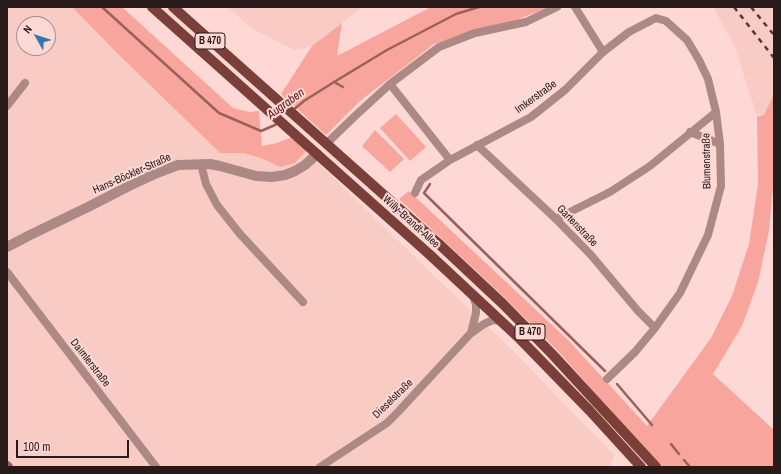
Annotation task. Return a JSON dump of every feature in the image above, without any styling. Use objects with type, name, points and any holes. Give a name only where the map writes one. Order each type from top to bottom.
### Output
[{"type":"main road","name":"Willy-Brandt-Allee","points":[[152,7],[429,254],[544,363],[641,467]]},
{"type":"main road","name":"Willy-Brandt-Allee","points":[[174,8],[439,244],[503,304],[656,467]]},
{"type":"main road","points":[[317,154],[326,144]]},
{"type":"street","points":[[326,144],[354,116],[390,84],[439,47],[474,33],[526,22],[557,7]]},
{"type":"street","points":[[575,7],[603,52]]},
{"type":"street","name":"Blumenstraße","points":[[603,52],[629,32],[656,18],[666,21],[687,40],[708,79],[716,112],[720,144],[721,186],[708,235],[680,293],[655,328],[635,352],[607,379]]},
{"type":"street","name":"Imkerstraße","points":[[415,193],[421,180],[450,160],[531,117],[565,90],[603,52]]},
{"type":"street","points":[[7,106],[25,83]]},
{"type":"street","points":[[390,84],[450,160]]},
{"type":"street","points":[[556,219],[610,192],[650,166],[716,112]]},
{"type":"street","points":[[690,132],[720,144]]},
{"type":"street","name":"Gartenstraße","points":[[477,145],[556,219],[591,255],[638,311],[655,328]]},
{"type":"street","name":"Hans-Böckler-Straße","points":[[7,247],[157,173],[178,165],[210,164],[256,176],[272,177],[285,175],[295,171],[305,165],[317,154]]},
{"type":"street","points":[[201,164],[206,184],[217,205],[240,234],[303,302]]},
{"type":"street","name":"Daimlerstraße","points":[[7,272],[156,467]]},
{"type":"street","name":"Dieselstraße","points":[[470,334],[476,313],[476,304],[473,296]]},
{"type":"street","name":"Dieselstraße","points":[[320,467],[387,423],[470,334],[488,322],[493,320],[500,321]]},
{"type":"shaded area","points":[[7,7],[72,7],[220,153],[242,153],[261,158],[280,167],[295,163],[306,151],[509,347],[614,455],[610,467],[7,467]]},
{"type":"shaded area","points":[[72,7],[122,7],[233,108],[249,112],[259,111],[262,146],[277,143],[292,137],[306,151],[295,163],[280,167],[261,158],[243,153],[220,153]]},
{"type":"shaded area","points":[[227,7],[362,7],[312,46],[294,50],[253,29]]},
{"type":"shaded area","points":[[431,7],[550,7],[511,22],[434,44],[360,101],[326,135],[281,94],[312,46],[342,23],[337,56]]},
{"type":"shaded area","points":[[713,7],[772,7],[774,10],[774,94],[764,116],[757,117],[735,47]]},
{"type":"shaded area","points":[[774,94],[774,177],[769,231],[758,282],[742,326],[713,374],[774,430],[774,467],[660,467],[559,352],[501,294],[399,199],[409,191],[569,341],[647,426],[711,338],[732,296],[749,244],[758,184],[757,117],[764,115]]},
{"type":"shaded area","points":[[396,114],[426,147],[410,161],[380,128]]},
{"type":"shaded area","points":[[375,130],[404,159],[390,172],[362,146]]},
{"type":"waterway","name":"Augraben","points":[[102,7],[219,113],[261,131],[275,125],[278,122]]},
{"type":"waterway","name":"Augraben","points":[[293,110],[304,101],[387,50],[456,14],[479,7]]},
{"type":"waterway","points":[[334,82],[343,87]]},
{"type":"waterway","points":[[430,184],[424,193],[605,371]]},
{"type":"waterway","points":[[617,384],[652,425]]},
{"type":"waterway","points":[[671,444],[679,454]]},
{"type":"waterway","points":[[684,460],[690,467]]},
{"type":"railway","points":[[734,7],[774,58]]},
{"type":"railway","points":[[751,7],[774,35]]}]
